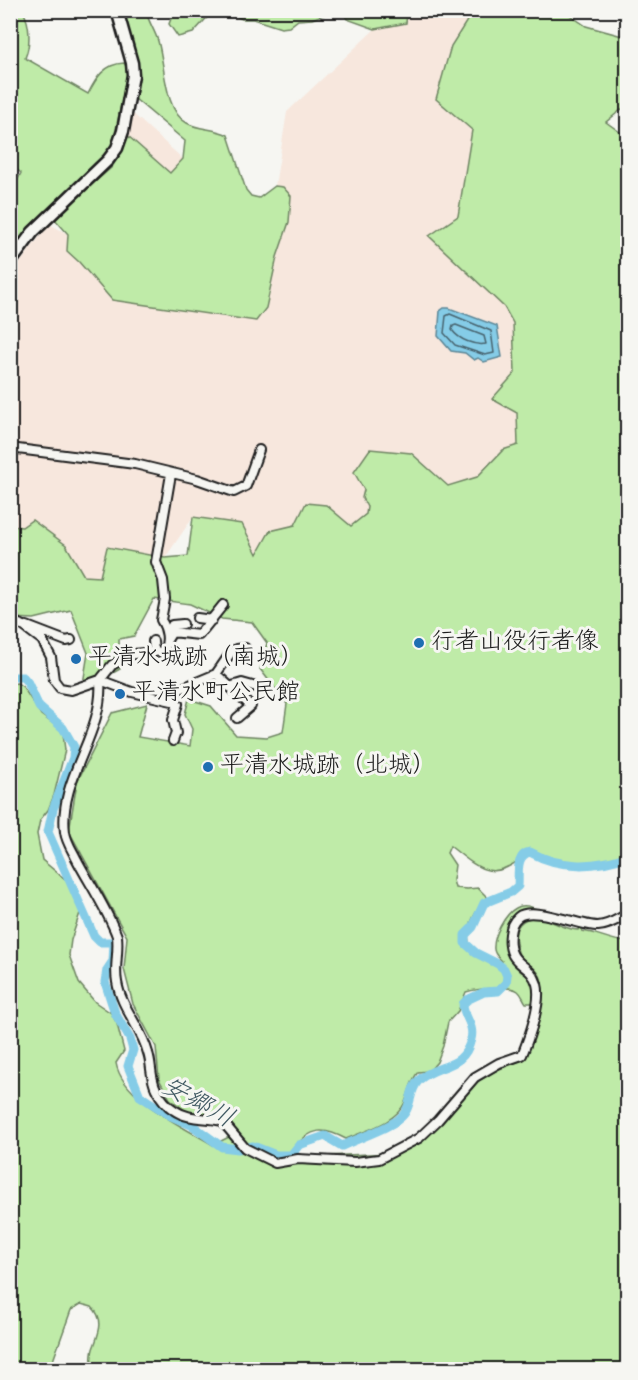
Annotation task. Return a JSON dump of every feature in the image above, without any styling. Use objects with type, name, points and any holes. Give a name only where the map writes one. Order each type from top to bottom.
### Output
[{"type":"highway","points":[[10,263],[33,232],[108,160],[117,148],[123,131],[133,75],[132,63],[117,10]]},
{"type":"street","points":[[10,448],[135,464],[197,479],[234,492],[246,486],[259,450]]},
{"type":"street","points":[[169,637],[161,620],[165,604],[164,587],[156,562],[171,474]]},
{"type":"street","points":[[169,637],[178,632],[199,635],[223,605]]},
{"type":"street","points":[[197,618],[212,620]]},
{"type":"street","points":[[10,621],[66,641],[71,639]]},
{"type":"street","points":[[22,625],[42,640],[51,657],[54,680],[60,688],[71,690],[100,680],[112,665],[126,657],[164,651],[172,625],[183,624]]},
{"type":"street","points":[[153,641],[153,652]]},
{"type":"street","points":[[172,701],[180,689],[216,674],[232,651],[244,648]]},
{"type":"street","points":[[216,674],[251,706],[237,717]]},
{"type":"street","points":[[100,680],[132,692],[178,704],[173,720],[176,733],[173,741]]},
{"type":"street","points":[[100,680],[101,694],[94,723],[74,774],[66,802],[65,834],[117,936],[119,952],[116,973],[121,997],[148,1053],[156,1090],[170,1107],[186,1117],[222,1121],[243,1146],[275,1163],[298,1159],[355,1162],[379,1159],[418,1138],[438,1120],[475,1077],[499,1063],[522,1055],[533,1022],[537,987],[531,974],[517,963],[512,952],[510,937],[512,924],[519,916],[531,913],[596,926],[616,922],[627,914]]},
{"type":"street","points":[[229,687],[242,683],[267,690]]},
{"type":"shaded area","points":[[407,11],[473,11],[451,46],[472,129],[458,216],[429,236],[504,307],[513,324],[518,445],[503,450],[477,477],[448,486],[411,453],[364,490],[362,498],[367,507],[366,514],[351,526],[326,505],[295,525],[270,531],[257,555],[193,517],[165,558],[107,547],[100,577],[83,576],[66,545],[32,520],[22,527],[11,525],[10,276],[49,224],[68,234],[67,251],[79,262],[277,257],[289,222],[283,188],[275,186],[287,112],[375,29],[405,23]]},
{"type":"shaded area","points":[[130,111],[183,159],[170,173],[127,135]]},
{"type":"green space","points":[[174,10],[213,11],[193,33],[178,37],[169,24]]},
{"type":"green space","points":[[11,11],[23,11],[27,22],[29,40],[25,58],[88,94],[98,77],[111,66],[124,63],[128,70],[113,144],[108,156],[11,252],[11,193],[21,173],[11,165]]},
{"type":"green space","points":[[119,11],[146,11],[158,41],[166,86],[179,117],[196,127],[228,135],[246,190],[251,196],[259,198],[275,186],[283,187],[291,196],[289,222],[277,257],[266,308],[256,321],[112,300],[67,251],[68,234],[54,218],[112,167],[127,135],[170,173],[183,159],[185,141],[134,98]]},
{"type":"green space","points":[[225,11],[330,11],[312,19],[298,20],[289,27],[281,28],[253,19],[242,19]]},
{"type":"green space","points":[[343,11],[407,11],[406,23],[375,29],[347,19]]},
{"type":"green space","points":[[473,11],[564,11],[586,26],[626,37],[627,35],[627,105],[606,122],[628,138],[627,853],[601,861],[578,862],[528,853],[516,862],[496,871],[479,867],[450,846],[447,853],[455,865],[453,880],[455,888],[478,888],[487,897],[478,909],[469,929],[471,950],[500,968],[502,961],[495,952],[494,944],[504,920],[512,911],[522,906],[539,910],[528,909],[517,914],[507,943],[514,964],[533,981],[534,1003],[526,1003],[518,991],[508,988],[466,992],[458,1011],[448,1022],[437,1062],[429,1071],[418,1072],[405,1102],[395,1115],[380,1125],[346,1139],[331,1132],[318,1131],[306,1136],[294,1148],[301,1157],[392,1153],[426,1133],[467,1088],[497,1070],[525,1059],[538,1022],[542,1002],[542,983],[539,974],[520,956],[518,951],[515,937],[517,928],[523,921],[539,918],[578,930],[576,925],[582,926],[582,931],[627,942],[627,1369],[91,1369],[92,1352],[99,1333],[100,1322],[92,1307],[81,1304],[71,1310],[50,1369],[11,1369],[11,684],[17,683],[23,687],[41,715],[59,728],[63,734],[65,750],[54,795],[48,810],[40,820],[37,834],[42,860],[66,880],[81,910],[71,940],[69,955],[79,983],[95,1002],[111,1013],[117,1024],[124,1051],[116,1063],[121,1076],[130,1088],[156,1111],[213,1145],[231,1136],[226,1116],[189,1113],[170,1099],[159,1079],[156,1047],[133,1004],[124,969],[127,937],[69,831],[77,782],[112,713],[147,704],[138,737],[190,746],[192,729],[185,714],[189,699],[211,706],[236,735],[267,737],[283,732],[287,704],[260,669],[267,643],[252,622],[222,619],[190,604],[154,599],[134,636],[119,639],[120,669],[82,690],[88,653],[71,610],[34,619],[11,618],[11,526],[22,527],[32,520],[66,545],[84,576],[100,577],[107,547],[165,558],[188,556],[193,517],[242,524],[257,554],[270,531],[295,525],[306,503],[326,505],[351,526],[366,514],[367,507],[362,498],[364,490],[354,472],[370,449],[411,453],[448,486],[477,477],[503,450],[518,445],[517,413],[492,399],[515,373],[513,323],[504,307],[429,236],[458,216],[472,130],[436,99],[451,46]]},
{"type":"water","points":[[444,308],[497,326],[502,357],[484,362],[478,358],[474,360],[465,353],[451,351],[438,336],[440,311]]},
{"type":"waterway","name":"安郷川","points":[[10,677],[23,677],[39,707],[63,728],[74,747],[73,758],[53,809],[48,832],[94,936],[100,942],[114,942],[113,961],[107,970],[105,982],[115,1013],[130,1039],[133,1050],[128,1066],[140,1096],[171,1116],[193,1126],[222,1147],[238,1149],[253,1146],[276,1155],[291,1155],[299,1145],[325,1136],[342,1146],[399,1119],[407,1110],[419,1080],[456,1061],[468,1049],[472,1034],[463,1004],[484,992],[498,991],[506,983],[507,976],[504,969],[476,953],[465,943],[465,935],[473,927],[484,903],[511,892],[518,886],[522,857],[530,852],[553,861],[578,865],[603,863],[628,856]]},
{"type":"place","name":"行者山役行者像","points":[[419,643]]},
{"type":"place","name":"平清水城跡（南城）","points":[[76,659]]},
{"type":"place","name":"平清水町公民館","points":[[120,694]]},
{"type":"place","name":"平清水城跡（北城）","points":[[208,767]]}]
